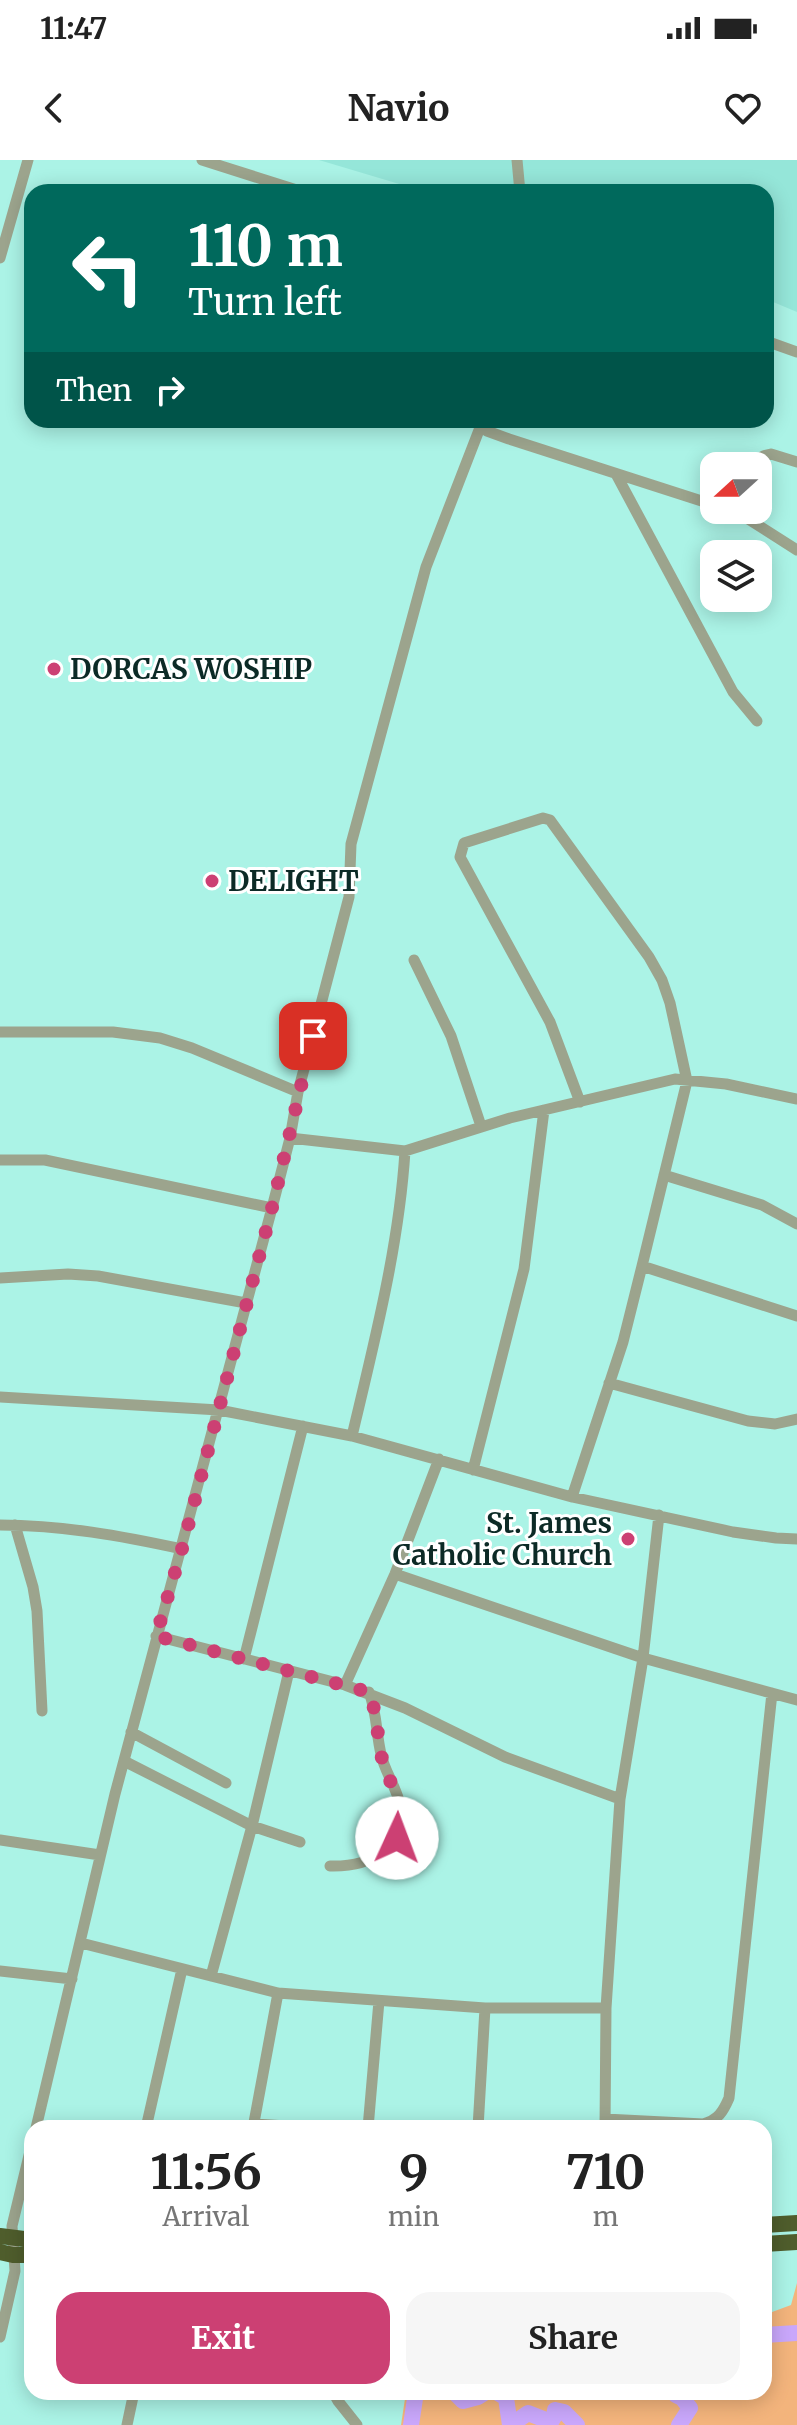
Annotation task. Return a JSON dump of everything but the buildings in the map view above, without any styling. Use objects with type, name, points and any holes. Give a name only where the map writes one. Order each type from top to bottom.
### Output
[{"type":"highway","points":[[772,2225],[797,2223]]},
{"type":"highway","points":[[772,2244],[797,2242]]},
{"type":"street","points":[[0,258],[28,160]]},
{"type":"street","points":[[202,160],[278,184]]},
{"type":"street","points":[[517,160],[519,184]]},
{"type":"street","points":[[774,344],[797,352]]},
{"type":"street","points":[[38,2120],[131,1732],[290,1138],[298,1092],[349,897],[351,844],[426,567],[479,428]]},
{"type":"street","points":[[485,428],[700,501]]},
{"type":"street","points":[[772,454],[797,462]]},
{"type":"street","points":[[616,474],[733,692],[757,721]]},
{"type":"street","points":[[757,524],[797,550]]},
{"type":"street","points":[[572,1497],[623,1342],[687,1081],[670,1003],[656,968],[550,820],[543,818],[464,843],[460,857],[550,1022],[580,1102]]},
{"type":"street","points":[[414,960],[451,1036],[481,1126]]},
{"type":"street","points":[[0,1032],[113,1032],[160,1038],[298,1092]]},
{"type":"street","points":[[290,1138],[405,1151],[481,1126],[670,1080],[726,1084],[797,1099]]},
{"type":"street","points":[[473,1470],[524,1269],[544,1110]]},
{"type":"street","points":[[352,1436],[390,1261],[400,1207],[405,1151]]},
{"type":"street","points":[[0,1160],[45,1160],[272,1208]]},
{"type":"street","points":[[664,1175],[762,1205],[797,1224]]},
{"type":"street","points":[[642,1266],[797,1316]]},
{"type":"street","points":[[0,1278],[68,1274],[98,1276],[246,1303]]},
{"type":"street","points":[[609,1383],[748,1421],[775,1424],[797,1419]]},
{"type":"street","points":[[0,1397],[219,1410],[352,1436],[572,1497],[733,1532],[797,1539]]},
{"type":"street","points":[[244,1659],[303,1426]]},
{"type":"street","points":[[345,1685],[395,1574],[439,1459]]},
{"type":"street","points":[[605,2120],[606,2008],[620,1799],[643,1658],[659,1515]]},
{"type":"street","points":[[0,1525],[47,1526],[182,1549]]},
{"type":"street","points":[[15,1525],[37,1611],[42,1711]]},
{"type":"street","points":[[395,1574],[643,1658],[797,1700]]},
{"type":"street","points":[[156,1636],[369,1692],[429,1718],[505,1757],[620,1799]]},
{"type":"street","points":[[211,1976],[252,1826],[289,1671]]},
{"type":"street","points":[[330,1866],[350,1866],[372,1860],[397,1838],[401,1822],[399,1803],[381,1755],[379,1731],[369,1692]]},
{"type":"street","points":[[715,2120],[729,2098],[772,1693]]},
{"type":"street","points":[[131,1732],[226,1783]]},
{"type":"street","points":[[124,1761],[252,1826],[300,1842]]},
{"type":"street","points":[[0,1840],[100,1855]]},
{"type":"street","points":[[81,1943],[278,1993],[485,2008],[606,2008]]},
{"type":"street","points":[[148,2120],[182,1969]]},
{"type":"street","points":[[0,1971],[72,1979]]},
{"type":"street","points":[[255,2120],[278,1993]]},
{"type":"street","points":[[369,2120],[379,2001]]},
{"type":"street","points":[[478,2120],[485,2008]]},
{"type":"street","points":[[0,2337],[15,2271],[7,2246],[24,2176]]},
{"type":"street","points":[[127,2425],[132,2400]]},
{"type":"street","points":[[337,2400],[357,2425]]},
{"type":"shaded area","points":[[319,160],[797,160],[797,312],[774,302],[774,184],[399,184]]},
{"type":"shaded area","points":[[797,2283],[797,2425],[401,2425],[405,2400],[772,2400],[772,2312],[791,2305]]},
{"type":"waterway","points":[[772,2335],[797,2333]]},
{"type":"waterway","points":[[411,2425],[415,2400]]},
{"type":"waterway","points":[[462,2400],[467,2400]]},
{"type":"waterway","points":[[506,2400],[510,2425]]},
{"type":"waterway","points":[[679,2425],[690,2408],[684,2400]]},
{"type":"waterway","points":[[511,2425],[528,2413],[551,2422],[555,2410],[564,2412],[577,2425]]},
{"type":"place","name":"DORCAS WOSHIP","points":[[54,669]]},
{"type":"place","name":"DELIGHT","points":[[212,881]]},
{"type":"place","name":"St. James Catholic Church","points":[[628,1539]]},
{"type":"route","points":[[313,1036],[272,1208],[156,1636],[369,1692],[379,1731],[381,1755],[399,1803],[401,1822],[397,1838]]}]
